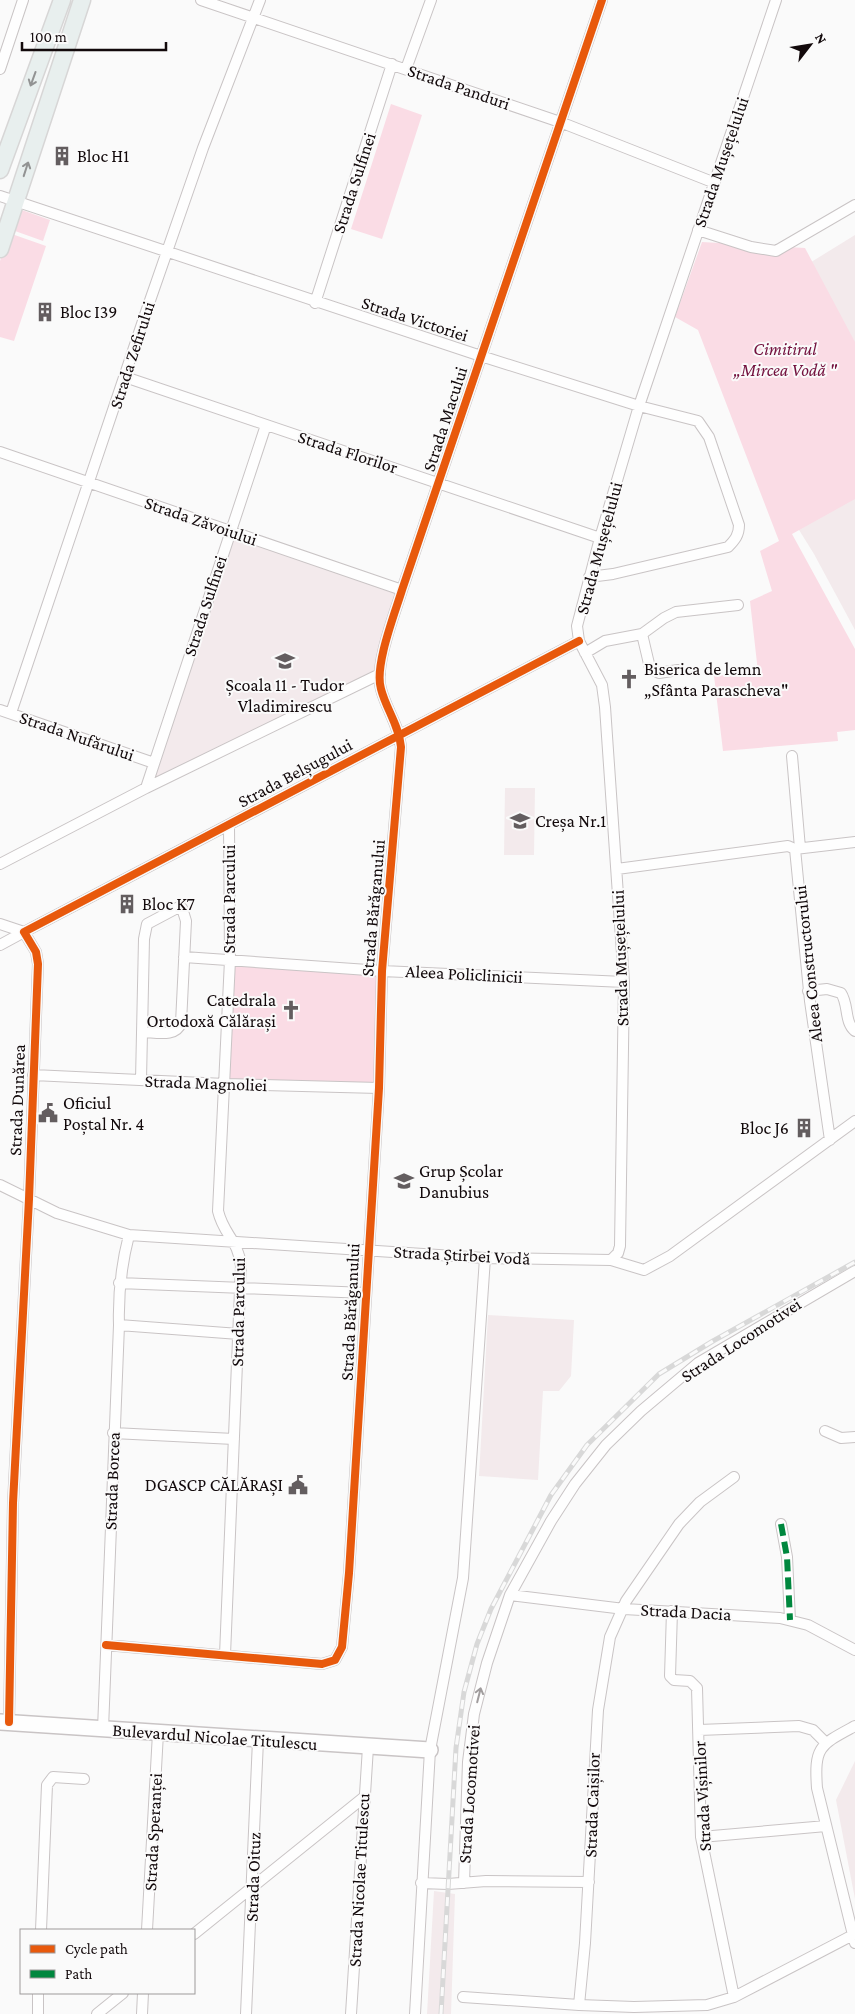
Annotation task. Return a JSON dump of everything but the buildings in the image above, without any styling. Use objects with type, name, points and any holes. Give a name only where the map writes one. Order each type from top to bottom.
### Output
[{"type":"main road","points":[[0,170],[62,0]]},
{"type":"main road","points":[[0,249],[8,199],[82,0]]},
{"type":"main road","name":"Bulevardul Nicolae Titulescu","points":[[4,1722],[430,1750]]},
{"type":"street","points":[[0,68],[23,0]]},
{"type":"street","name":"Strada Panduri","points":[[201,0],[560,122],[715,183]]},
{"type":"street","name":"Strada Zefirului","points":[[10,713],[203,148],[260,0]]},
{"type":"street","points":[[406,69],[431,0]]},
{"type":"street","name":"Strada Macului","points":[[400,734],[380,686],[380,674],[385,648],[402,590],[602,0]]},
{"type":"street","name":"Strada Mușețelului","points":[[611,1260],[618,1253],[620,1246],[624,982],[602,685],[579,641],[577,626],[589,576],[639,406],[776,0]]},
{"type":"street","name":"Strada Sulfinei","points":[[315,303],[392,64]]},
{"type":"street","name":"Strada Victoriei","points":[[8,199],[315,303],[639,406],[691,417],[698,421],[704,428],[739,525],[739,532],[728,547],[612,574],[589,576]]},
{"type":"street","points":[[698,230],[751,247],[776,251],[855,205]]},
{"type":"street","name":"Strada Florilor","points":[[125,377],[440,482],[600,538]]},
{"type":"street","name":"Strada Sulfinei","points":[[146,788],[266,425]]},
{"type":"street","name":"Strada Zăvoiului","points":[[0,452],[402,590]]},
{"type":"street","points":[[586,654],[605,641],[642,634],[676,612],[738,605]]},
{"type":"street","points":[[642,634],[650,668],[659,673],[678,670]]},
{"type":"street","name":"Strada Belșugului","points":[[1,943],[229,826],[579,641]]},
{"type":"street","points":[[0,864],[146,788],[380,674]]},
{"type":"street","name":"Strada Nufărului","points":[[0,710],[154,763]]},
{"type":"street","name":"Strada Bărăganului","points":[[106,1645],[322,1664],[330,1663],[339,1656],[342,1647],[349,1573],[366,1293],[378,1088],[382,971],[401,747],[400,734]]},
{"type":"street","name":"Aleea Constructorului","points":[[792,756],[808,991],[830,1140]]},
{"type":"street","name":"Strada Parcului","points":[[225,1655],[241,1259],[235,1242],[224,1230],[218,1212],[226,1084],[230,960],[229,826]]},
{"type":"street","points":[[617,869],[788,846],[798,849],[855,842]]},
{"type":"street","points":[[141,1080],[144,928],[150,922],[179,907],[185,911],[180,1028],[170,1033],[142,1032]]},
{"type":"street","points":[[0,924],[24,932]]},
{"type":"street","name":"Strada Dunărea","points":[[4,1722],[29,1199],[38,964],[36,952],[24,932]]},
{"type":"street","name":"Aleea Policlinicii","points":[[184,958],[382,971],[624,982]]},
{"type":"street","points":[[808,991],[827,989],[841,993],[846,1000],[848,1023],[855,1031]]},
{"type":"street","name":"Strada Magnoliei","points":[[33,1075],[226,1084],[378,1088]]},
{"type":"street","name":"Strada Știrbei Vodă","points":[[0,1185],[57,1213],[129,1235],[485,1258],[611,1260],[644,1270],[659,1263],[855,1122]]},
{"type":"street","name":"Strada Borcea","points":[[102,1729],[119,1325],[119,1283],[129,1235]]},
{"type":"street","points":[[415,2014],[430,1750],[463,1578],[485,1258]]},
{"type":"street","name":"Strada Locomotivei","points":[[464,1883],[468,1762],[474,1714],[487,1663],[510,1595],[551,1520],[575,1484],[606,1445],[641,1411],[698,1364],[855,1271]]},
{"type":"street","points":[[119,1283],[366,1293]]},
{"type":"street","points":[[119,1325],[239,1334]]},
{"type":"street","points":[[824,1431],[841,1438],[855,1437]]},
{"type":"street","points":[[113,1433],[234,1438]]},
{"type":"street","name":"Strada Caișilor","points":[[579,2005],[589,1882],[598,1710],[610,1637],[626,1601],[679,1524],[700,1502],[734,1477]]},
{"type":"street","points":[[781,1524],[787,1557],[790,1620]]},
{"type":"street","name":"Strada Dacia","points":[[510,1595],[624,1609],[790,1620],[808,1625],[855,1650]]},
{"type":"street","name":"Strada Vișinilor","points":[[672,1611],[670,1676],[674,1680],[690,1681],[694,1684],[698,1696],[701,1837],[734,1997]]},
{"type":"street","points":[[699,1730],[799,1726],[814,1730],[825,1742]]},
{"type":"street","points":[[463,1997],[579,2005],[691,2006],[723,2002],[854,1939],[817,1788],[816,1769],[820,1748],[825,1742],[855,1726]]},
{"type":"street","name":"Strada Speranței","points":[[147,1929],[158,1733]]},
{"type":"street","name":"Strada Oituz","points":[[246,2014],[258,1740]]},
{"type":"street","name":"Strada Nicolae Titulescu","points":[[351,2014],[363,1798],[368,1747]]},
{"type":"street","points":[[41,1929],[47,1786],[53,1777],[84,1779]]},
{"type":"street","points":[[195,1933],[253,1884],[363,1798]]},
{"type":"street","points":[[701,1837],[826,1826]]},
{"type":"street","points":[[422,1883],[486,1881],[589,1882]]},
{"type":"street","points":[[38,1994],[38,2014]]},
{"type":"street","points":[[96,2014],[122,1994]]},
{"type":"street","points":[[142,2014],[143,1994]]},
{"type":"shaded area","points":[[855,235],[855,630],[814,554],[786,509],[795,272]]},
{"type":"shaded area","name":"Școala 11 - Tudor Vladimirescu","points":[[230,531],[402,590],[380,674],[146,788]]},
{"type":"shaded area","name":"Creșa Nr.1","points":[[505,788],[535,788],[534,855],[504,855]]},
{"type":"shaded area","points":[[488,1315],[574,1320],[571,1376],[559,1391],[543,1391],[538,1480],[479,1476]]},
{"type":"shaded area","points":[[855,1761],[855,1899],[836,1800]]},
{"type":"shaded area","points":[[434,1891],[455,1894],[451,2014],[427,2014]]},
{"type":"green space","points":[[391,104],[422,115],[382,239],[351,229]]},
{"type":"green space","points":[[22,210],[50,220],[43,241],[15,231]]},
{"type":"green space","points":[[9,233],[46,246],[14,341],[0,337],[0,261]]},
{"type":"green space","name":"Cimitirul „Mircea Vodă \"","points":[[702,242],[805,248],[855,342],[855,499],[792,534],[855,649],[855,730],[837,732],[838,741],[723,751],[714,676],[758,672],[750,601],[772,591],[760,551],[779,541],[698,330],[675,317]]},
{"type":"green space","points":[[230,960],[382,971],[379,1088],[225,1084]]},
{"type":"railway","points":[[441,2014],[456,1748],[464,1692],[477,1644],[491,1609],[551,1495],[587,1445],[659,1374],[713,1341],[855,1262]]},
{"type":"marked path","points":[[781,1524],[787,1557],[790,1620]]},
{"type":"cycle path","points":[[106,1645],[322,1664],[335,1660],[342,1647],[349,1573],[379,1088],[382,971],[401,747],[398,731],[381,689],[380,667],[386,640],[402,590],[602,0]]},
{"type":"cycle path","points":[[9,1722],[13,1503],[29,1199],[38,964],[36,952],[24,932],[579,641]]},
{"type":"place","name":"Bloc H1","points":[[62,156]]},
{"type":"place","name":"Bloc I39","points":[[45,312]]},
{"type":"place","name":"Școala 11 - Tudor Vladimirescu","points":[[285,661]]},
{"type":"place","name":"Biserica de lemn „Sfânta Parascheva\"","points":[[629,679]]},
{"type":"place","name":"Creșa Nr.1","points":[[520,821]]},
{"type":"place","name":"Bloc K7","points":[[127,904]]},
{"type":"place","name":"Catedrala Ortodoxă Călărași","points":[[291,1010]]},
{"type":"place","name":"Oficiul Poștal Nr. 4","points":[[48,1113]]},
{"type":"place","name":"Bloc J6","points":[[804,1128]]},
{"type":"place","name":"Grup Școlar Danubius","points":[[404,1181]]},
{"type":"place","name":"DGASCP CĂLĂRAȘI","points":[[298,1485]]}]
